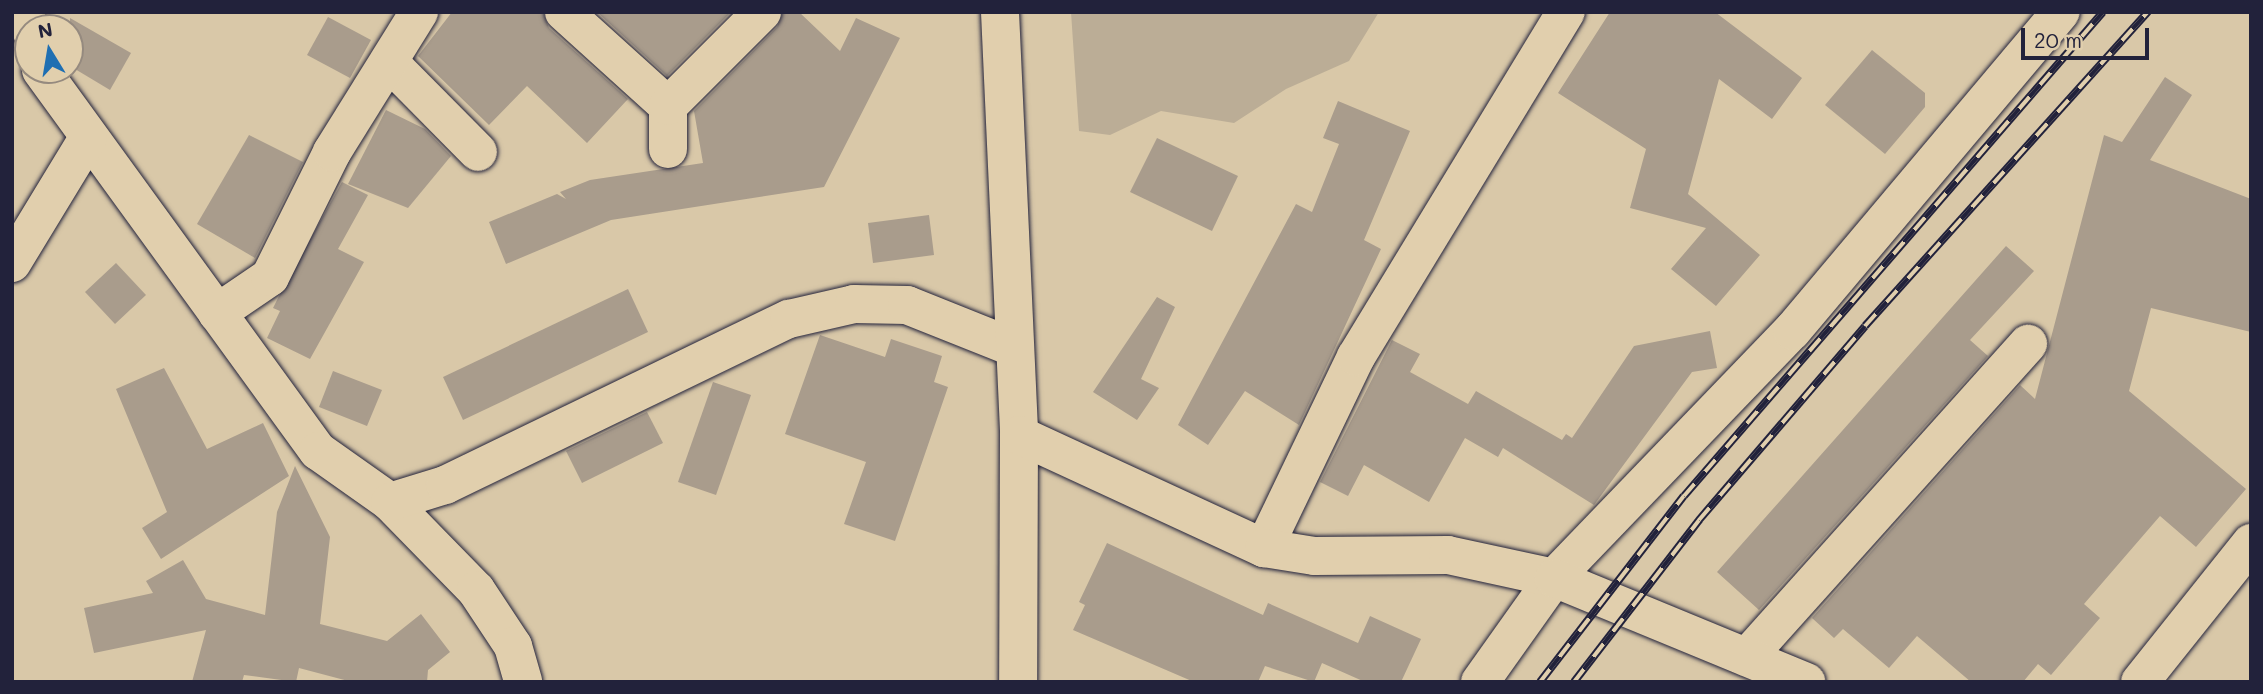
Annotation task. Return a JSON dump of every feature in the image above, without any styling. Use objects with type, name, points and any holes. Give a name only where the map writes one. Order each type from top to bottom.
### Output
[{"type":"street","points":[[216,313],[270,277],[332,152],[390,63],[419,12]]},
{"type":"street","points":[[564,12],[668,106]]},
{"type":"street","points":[[668,149],[668,106],[762,12]]},
{"type":"street","points":[[1000,12],[1012,347],[1018,435],[1018,682]]},
{"type":"street","points":[[1264,548],[1356,357],[1566,12]]},
{"type":"street","points":[[1480,682],[1554,578],[1791,331],[2061,12]]},
{"type":"street","points":[[390,63],[478,152]]},
{"type":"street","points":[[51,84],[318,451],[390,502],[476,590],[513,646],[523,682]]},
{"type":"street","points":[[12,263],[88,138]]},
{"type":"street","points":[[390,502],[445,485],[789,320],[854,304],[907,305],[1012,347]]},
{"type":"street","points":[[1747,657],[2028,344]]},
{"type":"street","points":[[1018,435],[1264,548],[1314,556],[1448,555],[1554,578],[1806,682]]},
{"type":"street","points":[[2140,682],[2251,543]]},
{"type":"shaded area","points":[[1071,12],[1379,12],[1349,61],[1286,89],[1234,123],[1161,111],[1110,135],[1079,131]]},
{"type":"building","points":[[452,12],[543,12],[549,28],[628,99],[587,143],[527,86],[489,125],[418,56]]},
{"type":"building","points":[[597,12],[731,12],[667,76]]},
{"type":"building","points":[[783,12],[799,12],[840,51],[856,18],[900,38],[824,187],[611,220],[506,264],[489,222],[557,194],[566,199],[560,192],[590,180],[703,163],[694,111],[777,27]]},
{"type":"building","points":[[1610,12],[1715,12],[1802,78],[1772,119],[1719,79],[1688,194],[1760,255],[1716,306],[1671,269],[1706,228],[1630,208],[1646,149],[1558,93]]},
{"type":"building","points":[[328,17],[371,40],[350,78],[307,55]]},
{"type":"building","points":[[84,26],[131,53],[110,90],[84,74]]},
{"type":"building","points":[[1872,50],[1925,93],[1925,107],[1885,154],[1825,105]]},
{"type":"building","points":[[2165,77],[2192,95],[2150,160],[2251,199],[2251,332],[2151,308],[2129,391],[2246,489],[2196,547],[2160,516],[2084,604],[2100,618],[2051,675],[2038,664],[2023,682],[1971,682],[1917,636],[1889,668],[1843,629],[1834,638],[1812,618],[2020,385],[2035,399],[2104,135],[2122,142]]},
{"type":"building","points":[[1338,101],[1410,131],[1364,240],[1381,249],[1299,425],[1245,391],[1208,445],[1178,425],[1296,204],[1312,212],[1339,144],[1323,138]]},
{"type":"building","points":[[386,110],[425,129],[451,156],[408,208],[348,184]]},
{"type":"building","points":[[249,135],[303,162],[255,258],[197,224]]},
{"type":"building","points":[[1157,138],[1238,176],[1212,231],[1130,192]]},
{"type":"building","points":[[342,182],[368,195],[338,249],[364,262],[310,359],[267,338],[280,311],[273,308]]},
{"type":"building","points":[[929,215],[934,255],[873,263],[868,223]]},
{"type":"building","points":[[2006,246],[2034,271],[1970,340],[1988,356],[1759,610],[1717,572]]},
{"type":"building","points":[[116,263],[146,295],[115,324],[85,292]]},
{"type":"building","points":[[628,289],[648,332],[463,420],[443,377]]},
{"type":"building","points":[[1157,297],[1175,307],[1141,379],[1159,388],[1137,420],[1093,392]]},
{"type":"building","points":[[1710,331],[1717,368],[1692,372],[1594,505],[1503,448],[1498,457],[1465,438],[1429,502],[1364,465],[1348,496],[1320,482],[1392,340],[1420,354],[1410,372],[1468,404],[1476,391],[1562,440],[1566,434],[1572,438],[1634,346]]},
{"type":"building","points":[[820,335],[885,357],[891,339],[942,356],[934,382],[948,387],[895,541],[844,524],[866,462],[785,434]]},
{"type":"building","points":[[164,368],[207,449],[263,423],[289,476],[161,559],[142,528],[167,512],[116,389]]},
{"type":"building","points":[[333,371],[382,390],[367,426],[319,407]]},
{"type":"building","points":[[713,382],[751,395],[716,495],[678,482]]},
{"type":"building","points":[[647,412],[663,443],[582,483],[566,451]]},
{"type":"building","points":[[295,466],[330,537],[320,624],[387,641],[421,614],[450,652],[428,670],[427,682],[352,682],[299,668],[296,682],[244,675],[242,682],[192,682],[206,630],[94,653],[84,608],[153,593],[146,581],[183,560],[206,599],[265,615],[277,512]]},
{"type":"building","points":[[1107,543],[1263,615],[1268,603],[1358,643],[1370,616],[1421,639],[1401,682],[1365,682],[1322,663],[1314,682],[1265,666],[1258,682],[1194,682],[1073,630],[1085,605],[1079,602]]},
{"type":"railway","points":[[1540,682],[1684,496],[2103,12]]},
{"type":"railway","points":[[1574,682],[1699,520],[1865,326],[2148,12]]}]
